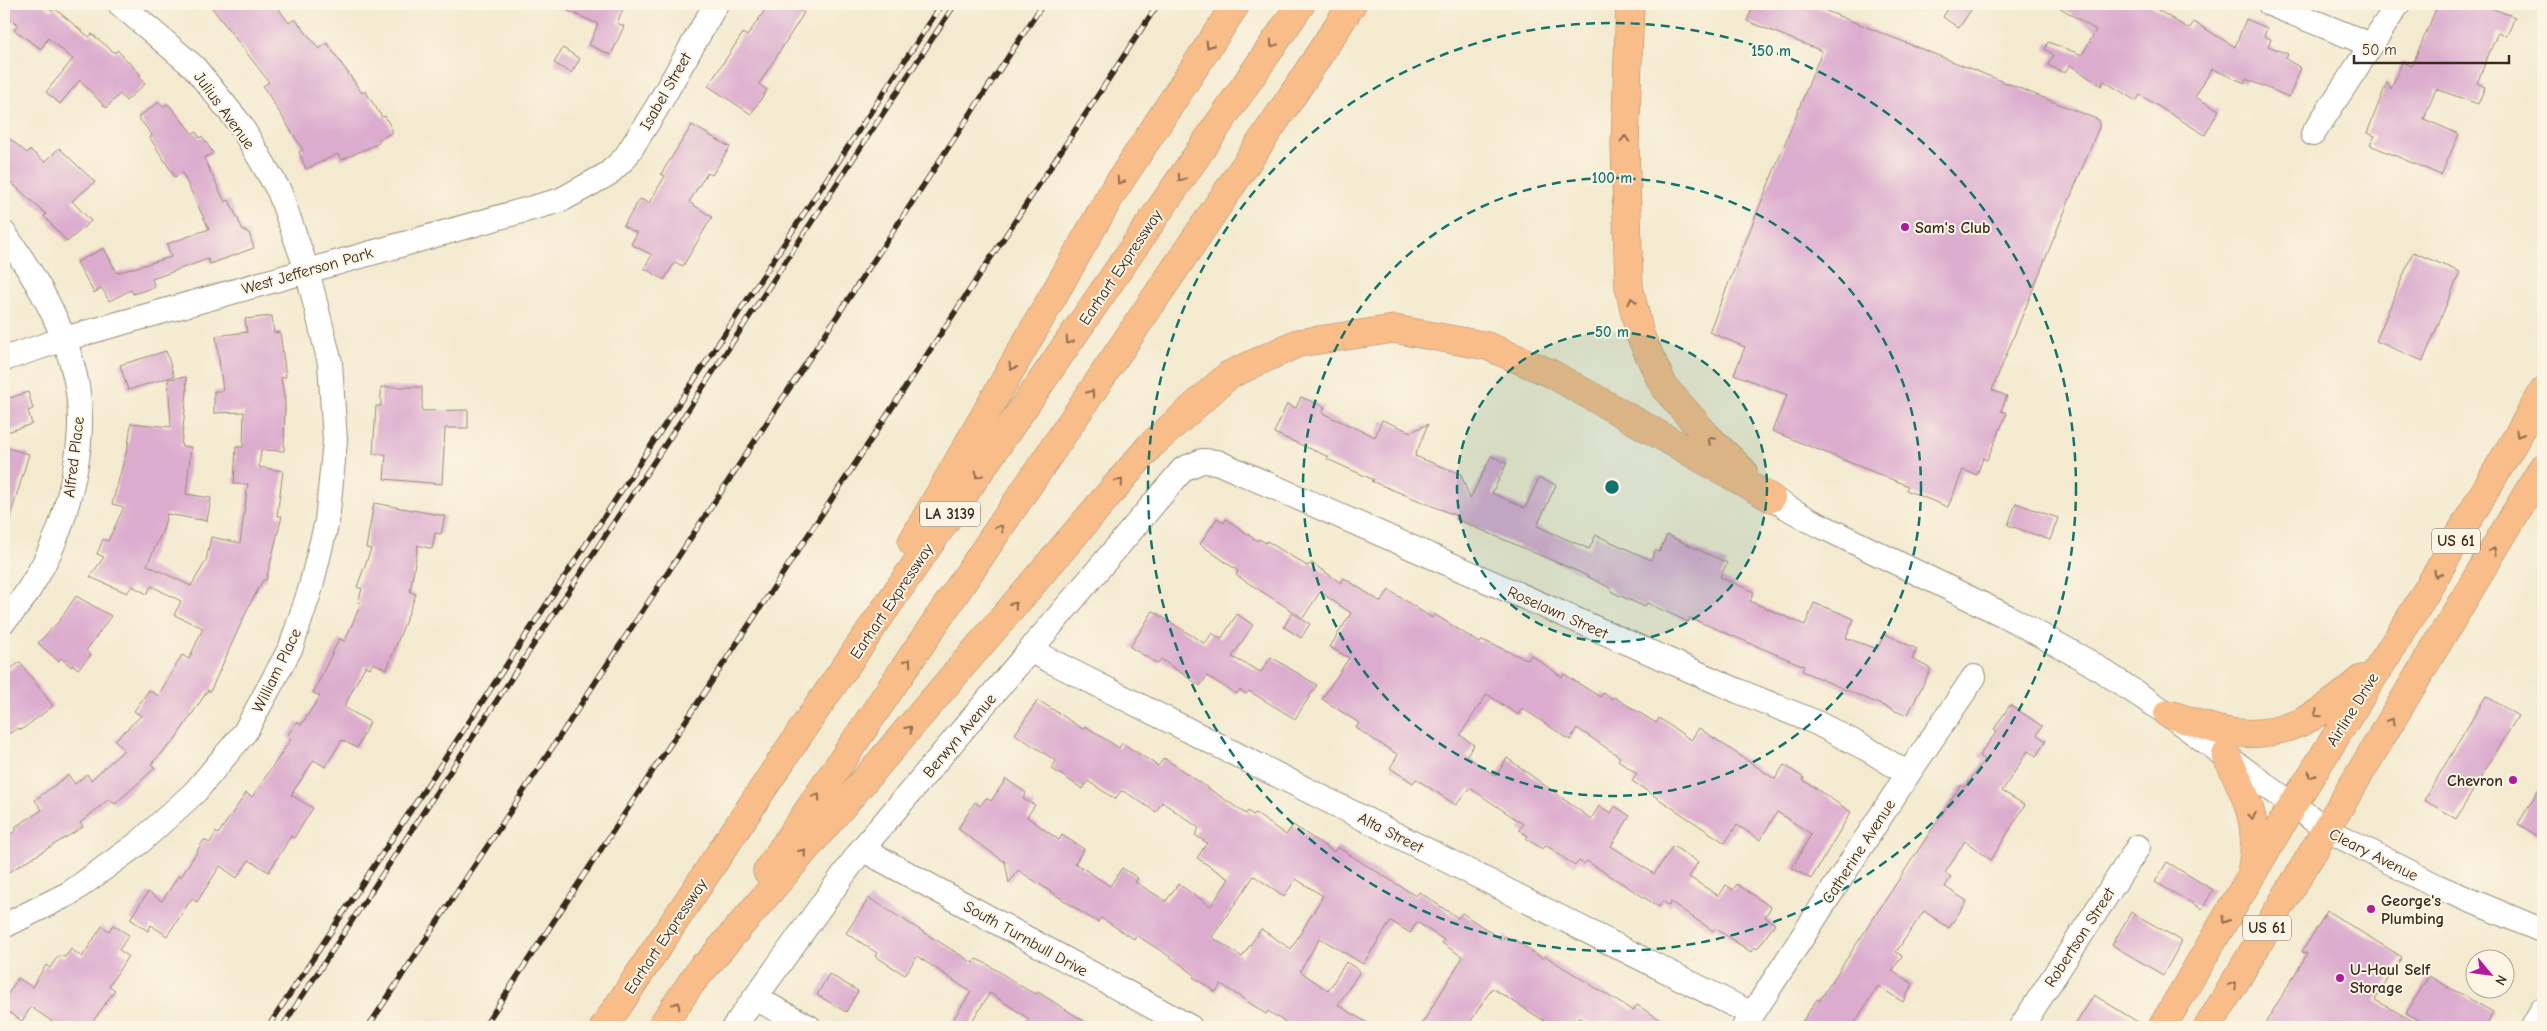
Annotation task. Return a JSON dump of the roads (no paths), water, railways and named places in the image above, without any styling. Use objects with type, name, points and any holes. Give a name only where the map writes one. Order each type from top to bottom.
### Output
[{"type":"highway","points":[[810,718],[1112,193],[1236,4]]},
{"type":"highway","name":"Earhart Expressway","points":[[604,1027],[810,718],[1301,4]]},
{"type":"highway","name":"LA 3139","points":[[662,1027],[1296,90],[1352,4]]},
{"type":"highway","points":[[1630,4],[1625,154],[1629,287],[1640,335],[1664,388],[1708,437],[1771,498]]},
{"type":"highway","points":[[692,982],[1150,446],[1229,375],[1298,343],[1394,329],[1487,346],[1550,373],[1771,498]]},
{"type":"highway","name":"Airline Drive","points":[[2162,1027],[2292,806],[2417,607],[2543,392]]},
{"type":"highway","name":"US 61","points":[[2208,1027],[2543,468]]},
{"type":"highway","points":[[2168,714],[2223,731],[2277,730],[2307,721],[2342,697],[2382,661]]},
{"type":"highway","points":[[2226,755],[2244,792],[2252,814],[2256,838],[2250,878]]},
{"type":"street","name":"Julius Avenue","points":[[120,4],[194,67],[240,124],[279,191],[307,270]]},
{"type":"street","name":"Isabel Street","points":[[608,174],[625,158],[656,109],[716,4]]},
{"type":"street","points":[[2270,4],[2371,45]]},
{"type":"street","points":[[2313,134],[2398,4]]},
{"type":"street","name":"West Jefferson Park","points":[[4,359],[64,338],[561,200],[608,174]]},
{"type":"street","name":"Alfred Place","points":[[4,233],[32,271],[64,338],[76,380],[80,424],[71,492],[53,548],[14,612],[4,621]]},
{"type":"street","name":"William Place","points":[[4,926],[70,893],[140,842],[195,792],[245,732],[291,647],[310,590],[327,521],[335,441],[330,363],[307,270]]},
{"type":"street","name":"Berwyn Avenue","points":[[734,1027],[862,849],[1183,470],[1203,462]]},
{"type":"street","name":"Roselawn Street","points":[[1203,462],[1217,462],[1738,691],[1815,722],[1869,750],[1908,774]]},
{"type":"street","name":"Cleary Avenue","points":[[1771,498],[1809,520],[2008,617],[2089,662],[2168,714],[2326,829],[2436,886],[2543,931]]},
{"type":"street","name":"Alta Street","points":[[1031,651],[1748,1021]]},
{"type":"street","name":"Catherine Avenue","points":[[1748,1021],[1908,774],[1974,677]]},
{"type":"street","name":"Robertson Street","points":[[2021,1027],[2138,847]]},
{"type":"street","name":"South Turnbull Drive","points":[[862,849],[1190,1027]]},
{"type":"street","points":[[755,998],[809,1027]]},
{"type":"street","points":[[2532,1027],[2543,1010]]},
{"type":"railway","points":[[268,1027],[942,4]]},
{"type":"railway","points":[[282,1027],[955,4]]},
{"type":"railway","points":[[368,1027],[1043,4]]},
{"type":"railway","points":[[484,1027],[1158,4]]},
{"type":"place","name":"Sam's Club","points":[[1905,227]]},
{"type":"place","name":"Chevron","points":[[2513,780]]},
{"type":"place","name":"George's Plumbing","points":[[2371,909]]},
{"type":"place","name":"U-Haul Self Storage","points":[[2340,978]]}]
